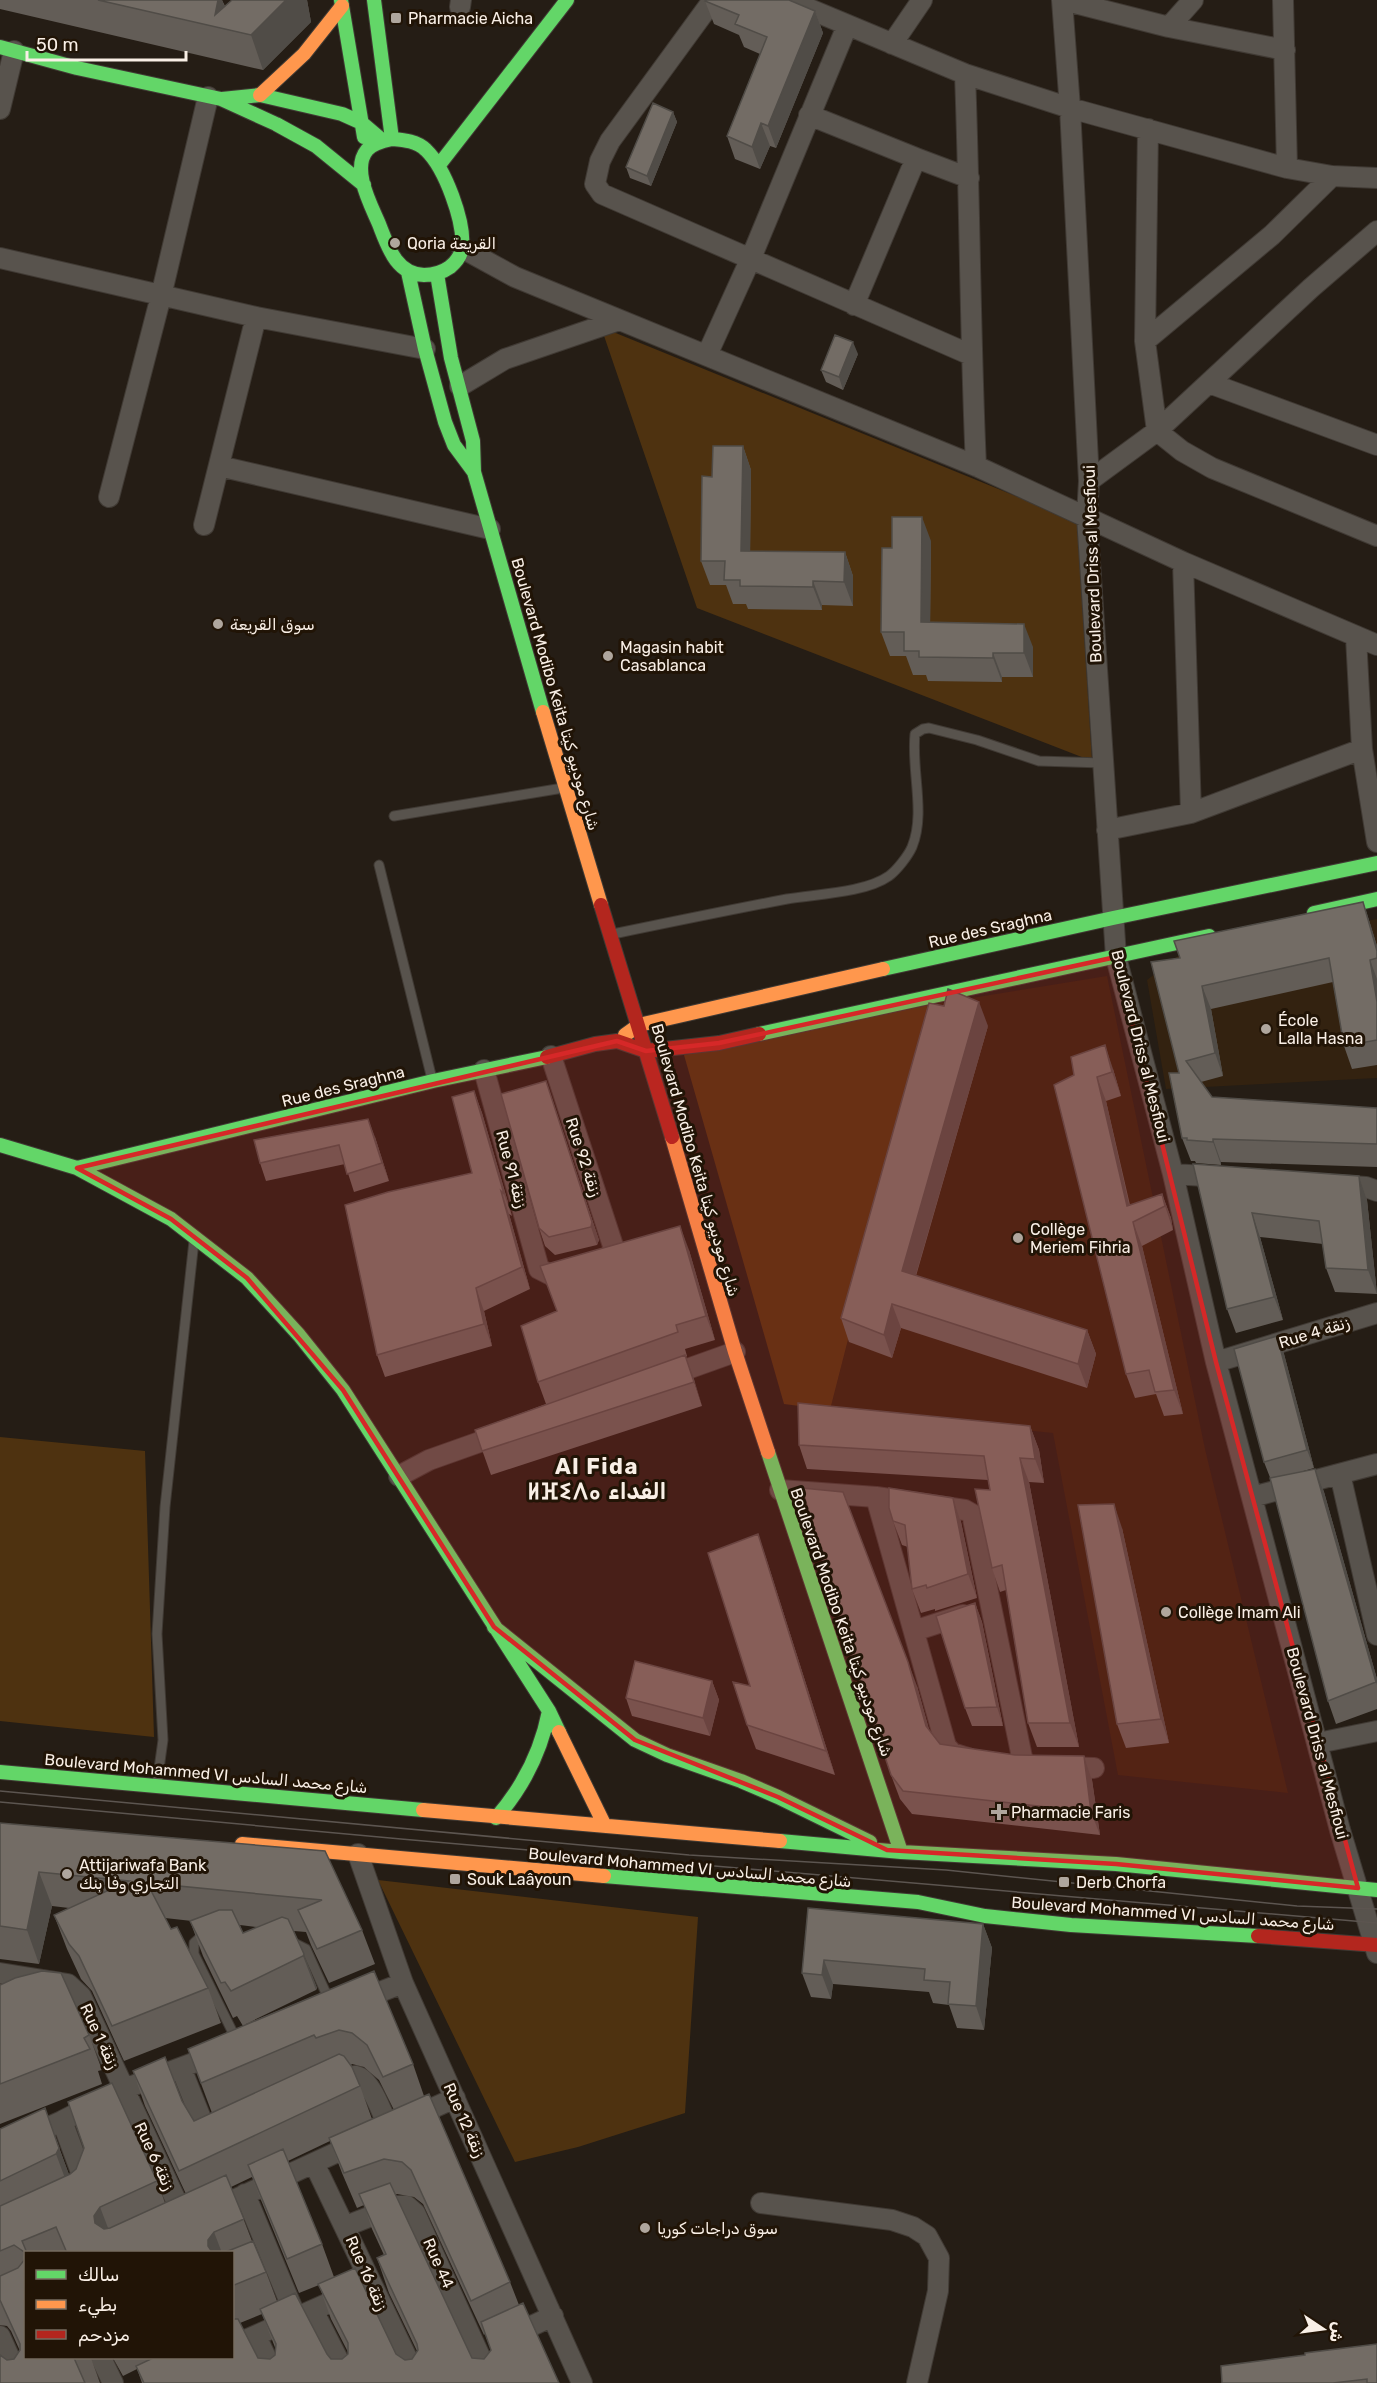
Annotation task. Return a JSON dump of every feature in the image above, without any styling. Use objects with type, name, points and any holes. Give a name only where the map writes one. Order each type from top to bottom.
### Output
[{"type":"main road","points":[[374,0],[387,139]]},
{"type":"main road","points":[[439,165],[567,0]]},
{"type":"main road","points":[[341,3],[367,150]]},
{"type":"main road","points":[[260,95],[304,56],[324,33],[341,3]]},
{"type":"main road","points":[[4,48],[77,68],[214,98],[276,124],[316,146],[364,185]]},
{"type":"main road","points":[[214,98],[260,95],[342,114],[362,123],[387,139]]},
{"type":"main road","points":[[387,139],[414,142],[428,151],[439,165],[457,217],[462,236],[462,248],[458,259],[451,267],[437,274],[423,275],[408,272],[399,265],[388,246],[364,185],[362,159],[374,143],[387,139]]},
{"type":"main road","name":"Boulevard Modibo Keita شارع موديبو كيتا","points":[[408,272],[425,349],[454,445],[474,471]]},
{"type":"main road","name":"Boulevard Modibo Keita شارع موديبو كيتا","points":[[437,274],[451,358],[460,386],[472,441],[474,471],[565,788],[639,1025],[735,1352],[901,1852]]},
{"type":"main road","name":"Rue des Sraghna","points":[[617,1041],[639,1025],[1113,918],[1377,863]]},
{"type":"main road","points":[[1298,917],[1377,899]]},
{"type":"main road","name":"Rue des Sraghna","points":[[77,1168],[595,1044],[617,1041],[646,1051],[719,1043],[1218,934]]},
{"type":"main road","points":[[0,1145],[77,1168],[171,1219],[247,1278],[299,1335],[343,1390],[549,1710],[605,1826]]},
{"type":"main road","points":[[494,1627],[635,1740],[667,1755],[741,1781],[778,1797],[887,1850]]},
{"type":"main road","points":[[496,1818],[513,1800],[526,1779],[545,1734],[549,1710]]},
{"type":"main road","name":"Boulevard Mohammed VI شارع محمد السادس","points":[[0,1772],[317,1799],[496,1818],[901,1852],[1116,1864],[1368,1889]]},
{"type":"main road","name":"Boulevard Mohammed VI شارع محمد السادس","points":[[227,1843],[918,1902],[985,1916],[1071,1925],[1296,1938],[1376,1947]]},
{"type":"street","points":[[713,0],[610,141],[600,161],[595,184],[602,194],[971,355]]},
{"type":"street","points":[[788,0],[816,5],[847,26],[965,74],[1070,108],[1287,168],[1332,176],[1377,178]]},
{"type":"street","points":[[892,44],[922,0]]},
{"type":"street","points":[[1063,0],[1169,27],[1285,50]]},
{"type":"street","name":"Boulevard Driss al Mesfioui","points":[[1063,0],[1089,481],[1087,517],[1116,957],[1173,1174],[1216,1362],[1340,1830],[1368,1889],[1376,1947]]},
{"type":"street","points":[[1169,27],[1193,0]]},
{"type":"street","points":[[1283,0],[1287,168]]},
{"type":"street","points":[[707,355],[751,258],[847,26]]},
{"type":"street","points":[[0,109],[4,48]]},
{"type":"street","points":[[965,74],[971,355],[976,466]]},
{"type":"street","points":[[109,497],[214,98]]},
{"type":"street","points":[[809,115],[969,178]]},
{"type":"street","points":[[1148,129],[1144,341],[1157,431],[1182,451],[1212,468],[1377,536]]},
{"type":"street","points":[[854,305],[916,158]]},
{"type":"street","points":[[1144,341],[1272,235],[1332,176]]},
{"type":"street","points":[[1089,481],[1157,431],[1311,288],[1377,231]]},
{"type":"street","points":[[462,248],[515,277],[976,466],[1183,562],[1377,645]]},
{"type":"street","points":[[0,258],[256,317],[425,349]]},
{"type":"street","points":[[204,525],[256,317]]},
{"type":"street","points":[[460,386],[505,359],[619,320]]},
{"type":"street","points":[[1209,383],[1377,445]]},
{"type":"street","points":[[219,466],[490,529]]},
{"type":"street","points":[[1183,562],[1191,813]]},
{"type":"street","points":[[1356,637],[1362,749],[1377,842]]},
{"type":"street","points":[[1107,831],[1191,813],[1362,749]]},
{"type":"street","name":"Rue 92 زنقة","points":[[551,1056],[617,1258]]},
{"type":"street","name":"Rue 91 زنقة","points":[[484,1070],[539,1269],[544,1274],[553,1276],[617,1258]]},
{"type":"street","points":[[1173,1174],[1241,1179]]},
{"type":"street","points":[[1320,1184],[1371,1189]]},
{"type":"street","points":[[679,1239],[700,1233]]},
{"type":"street","points":[[617,1258],[638,1252]]},
{"type":"street","name":"Rue 4 زنقة","points":[[1216,1362],[1377,1313]]},
{"type":"street","points":[[647,1383],[735,1352]]},
{"type":"street","points":[[399,1476],[429,1460],[527,1425]]},
{"type":"street","points":[[1252,1497],[1377,1464]]},
{"type":"street","points":[[1340,1474],[1377,1635]]},
{"type":"street","points":[[780,1490],[876,1497],[969,1511],[975,1520],[1024,1767]]},
{"type":"street","points":[[876,1497],[946,1746],[952,1753],[1024,1767],[1094,1768]]},
{"type":"street","points":[[914,1630],[991,1606]]},
{"type":"street","points":[[1318,1743],[1377,1731]]},
{"type":"street","name":"Rue 12 زنقة","points":[[358,1854],[403,1983],[582,2383]]},
{"type":"street","name":"Rue 1 زنقة","points":[[0,1973],[60,1983],[74,1988],[84,2001],[124,2090]]},
{"type":"street","points":[[313,2017],[403,1983]]},
{"type":"street","points":[[42,1997],[74,1988]]},
{"type":"street","points":[[0,2149],[124,2090],[260,2037]]},
{"type":"street","points":[[181,2068],[206,2132],[212,2138],[233,2129]]},
{"type":"street","points":[[318,2091],[350,2076],[358,2076],[368,2083],[389,2128]]},
{"type":"street","name":"Rue 6 زنقة","points":[[124,2090],[186,2222]]},
{"type":"street","points":[[166,2231],[455,2098]]},
{"type":"street","points":[[62,2121],[85,2183],[78,2198],[68,2203]]},
{"type":"street","name":"Rue 16 زنقة","points":[[314,2163],[346,2226],[370,2285],[419,2383]]},
{"type":"street","points":[[245,2194],[272,2260],[350,2383]]},
{"type":"street","points":[[761,2203],[892,2220],[913,2227],[927,2236],[939,2258],[938,2291],[917,2383]]},
{"type":"street","name":"Rue 44","points":[[346,2226],[397,2206],[407,2206],[415,2213],[421,2221],[492,2383]]},
{"type":"street","points":[[252,2269],[272,2260]]},
{"type":"street","points":[[234,2345],[370,2285]]},
{"type":"street","points":[[478,2351],[553,2316]]},
{"type":"street","points":[[0,2336],[21,2383]]},
{"type":"street","points":[[256,2336],[278,2383]]},
{"type":"street","points":[[101,2359],[112,2383]]},
{"type":"lane","points":[[611,934],[730,909],[863,887],[889,876],[911,849],[917,832],[918,807],[913,759],[915,734],[922,729],[929,728],[977,740],[1039,761],[1103,763]]},
{"type":"lane","points":[[394,816],[565,788]]},
{"type":"lane","points":[[379,865],[433,1081]]},
{"type":"lane","points":[[157,1786],[163,1740],[157,1634],[165,1507],[195,1238]]},
{"type":"lane","points":[[213,1936],[202,1936],[194,1943],[194,1954],[239,2045]]},
{"type":"lane","points":[[277,1940],[287,1940],[306,1949],[334,2009]]},
{"type":"highlighted area","points":[[1116,957],[1216,1362],[1358,1888],[1116,1864],[887,1850],[778,1797],[635,1740],[494,1627],[343,1390],[247,1278],[171,1219],[77,1168],[617,1041],[646,1051],[719,1043]]},
{"type":"shaded area","points":[[601,327],[1077,521],[1092,761],[697,608]]},
{"type":"shaded area","name":"École Lalla Hasna","points":[[1377,919],[1377,1078],[1166,1089],[1147,980],[1178,956]]},
{"type":"shaded area","name":"Collège Meriem Fihria","points":[[1107,976],[1205,1449],[1288,1793],[1118,1775],[1053,1433],[830,1410],[934,1004]]},
{"type":"shaded area","points":[[934,1004],[830,1410],[784,1404],[684,1055]]},
{"type":"shaded area","points":[[0,1437],[145,1451],[154,1737],[0,1721]]},
{"type":"shaded area","points":[[378,1880],[698,1917],[685,2113],[578,2147],[515,2162]]},
{"type":"building","points":[[98,0],[218,0],[215,15],[232,0],[286,0],[251,35]]},
{"type":"building","points":[[706,0],[789,0],[815,11],[768,126],[761,123],[752,147],[727,136],[767,37],[735,24],[739,15]]},
{"type":"building","points":[[653,103],[673,112],[647,176],[626,167]]},
{"type":"building","points":[[835,335],[853,342],[839,377],[821,370]]},
{"type":"building","points":[[713,446],[743,446],[741,551],[845,552],[844,582],[813,581],[813,587],[740,586],[740,580],[724,580],[725,561],[701,561],[702,476],[712,477]]},
{"type":"building","points":[[892,517],[922,517],[921,622],[1024,624],[1024,653],[993,653],[993,658],[919,657],[919,651],[904,651],[904,632],[881,632],[882,548],[892,548]]},
{"type":"building","points":[[1363,902],[1377,951],[1377,958],[1370,960],[1377,1002],[1377,1040],[1344,1046],[1329,958],[1202,986],[1215,1053],[1186,1061],[1212,1097],[1377,1108],[1377,1144],[1213,1139],[1213,1142],[1182,1138],[1169,1073],[1179,1073],[1151,962],[1180,958],[1174,941]]},
{"type":"building","points":[[948,989],[979,1002],[902,1271],[1087,1330],[1078,1364],[892,1304],[884,1335],[841,1318],[929,1003],[944,1006]]},
{"type":"building","points":[[1105,1045],[1112,1072],[1097,1077],[1127,1206],[1162,1194],[1165,1206],[1133,1222],[1174,1390],[1155,1392],[1149,1370],[1126,1374],[1054,1085],[1074,1075],[1071,1057]]},
{"type":"building","points":[[546,1081],[592,1222],[591,1227],[549,1237],[539,1228],[501,1094]]},
{"type":"building","points":[[474,1091],[504,1194],[501,1191],[522,1267],[476,1288],[484,1324],[377,1355],[345,1205],[388,1192],[472,1173],[452,1097]]},
{"type":"building","points":[[368,1119],[382,1163],[347,1174],[339,1145],[260,1163],[254,1140]]},
{"type":"building","points":[[1193,1164],[1359,1176],[1368,1270],[1326,1268],[1319,1221],[1252,1213],[1274,1297],[1227,1309]]},
{"type":"building","points":[[680,1226],[706,1316],[676,1325],[678,1332],[538,1382],[521,1326],[557,1311],[540,1266]]},
{"type":"building","points":[[1277,1336],[1307,1450],[1264,1462],[1234,1349]]},
{"type":"building","points":[[685,1355],[694,1382],[482,1451],[475,1430]]},
{"type":"building","points":[[798,1403],[1030,1426],[1035,1459],[1020,1458],[1070,1723],[1028,1723],[1002,1565],[992,1568],[975,1489],[990,1490],[984,1456],[799,1445]]},
{"type":"building","points":[[1315,1469],[1376,1682],[1328,1701],[1270,1478]]},
{"type":"building","points":[[802,1488],[843,1492],[908,1662],[926,1726],[940,1744],[1015,1755],[1084,1756],[1091,1812],[903,1791],[891,1775],[839,1619]]},
{"type":"building","points":[[889,1488],[953,1498],[968,1574],[927,1588],[926,1585],[912,1589],[905,1525],[893,1521],[889,1508]]},
{"type":"building","points":[[1114,1504],[1161,1719],[1117,1724],[1078,1505]]},
{"type":"building","points":[[758,1534],[826,1751],[747,1725],[733,1682],[750,1686],[708,1553]]},
{"type":"building","points":[[975,1603],[997,1707],[965,1708],[936,1616]]},
{"type":"building","points":[[635,1661],[712,1681],[703,1718],[626,1698]]},
{"type":"building","points":[[0,1823],[325,1851],[362,1930],[317,1949],[298,1910],[322,1900],[147,1883],[171,1929],[177,1927],[208,1988],[112,2026],[79,1956],[69,1944],[54,1915],[129,1881],[39,1872],[27,1930],[0,1926]]},
{"type":"building","points":[[808,1908],[983,1924],[976,2006],[948,2004],[950,1982],[924,1980],[925,1969],[824,1960],[822,1975],[802,1973]]},
{"type":"building","points":[[219,1910],[232,1910],[243,1933],[282,1917],[288,1919],[303,1956],[231,1991],[225,1982],[221,1983],[190,1921]]},
{"type":"building","points":[[42,1971],[61,1973],[89,2035],[84,2038],[90,2049],[0,2084],[0,1985],[15,1978]]},
{"type":"building","points":[[374,1971],[413,2064],[383,2077],[367,2045],[352,2033],[339,2030],[316,2038],[314,2035],[201,2083],[188,2049]]},
{"type":"building","points":[[339,2054],[344,2056],[352,2067],[360,2086],[179,2171],[133,2071],[165,2057],[182,2101],[194,2121]]},
{"type":"building","points":[[112,2083],[157,2181],[100,2207],[94,2216],[95,2223],[104,2229],[226,2175],[244,2219],[214,2232],[208,2240],[211,2251],[66,2251],[56,2227],[22,2241],[26,2251],[24,2252],[14,2245],[0,2251],[0,2206],[70,2174],[76,2169],[84,2148],[68,2102]]},
{"type":"building","points":[[429,2094],[510,2282],[471,2301],[411,2170],[402,2162],[384,2159],[344,2173],[329,2138]]},
{"type":"building","points":[[45,2108],[59,2148],[56,2154],[0,2181],[0,2129]]},
{"type":"building","points":[[283,2149],[322,2244],[287,2259],[248,2165]]},
{"type":"building","points":[[390,2183],[472,2358],[484,2359],[491,2350],[481,2322],[523,2303],[559,2383],[144,2383],[136,2366],[151,2359],[234,2359],[235,2319],[238,2319],[258,2358],[270,2359],[275,2355],[276,2344],[260,2309],[295,2293],[327,2354],[331,2359],[342,2359],[348,2354],[348,2343],[318,2284],[355,2268],[396,2354],[405,2360],[412,2359],[418,2350],[417,2344],[377,2258],[386,2254],[359,2194]]},
{"type":"building","points":[[253,2241],[266,2272],[234,2285],[234,2251],[228,2251]]},
{"type":"building","points":[[24,2260],[24,2359],[74,2359],[85,2383],[0,2383],[0,2355],[7,2360],[14,2359],[20,2350],[20,2344],[0,2300],[0,2276],[18,2268]]},
{"type":"building","points":[[1377,2344],[1377,2383],[1367,2383],[1367,2379],[1333,2383],[1222,2383],[1221,2366]]},
{"type":"tram line","points":[[0,1791],[689,1855],[946,1870],[1297,1906],[1377,1909]]},
{"type":"tram line","points":[[0,1802],[1377,1923]]},
{"type":"traffic: fast","points":[[341,0],[364,137]]},
{"type":"traffic: fast","points":[[374,0],[392,139]]},
{"type":"traffic: fast","points":[[439,165],[567,0]]},
{"type":"traffic: fast","points":[[0,47],[77,68],[221,99],[276,124],[316,146],[364,185]]},
{"type":"traffic: fast","points":[[222,99],[260,95],[342,114],[362,123],[382,140]]},
{"type":"traffic: fast","points":[[392,139],[414,143],[426,150],[447,182],[457,210],[462,248],[454,263],[441,272],[428,275],[414,273],[406,270],[394,258],[367,197],[362,177],[363,158],[372,146],[392,139]]},
{"type":"traffic: fast","points":[[408,272],[425,349],[445,422],[454,445],[474,472]]},
{"type":"traffic: fast","points":[[437,274],[451,358],[473,441],[474,472],[543,712]]},
{"type":"traffic: fast","points":[[883,969],[1377,863]]},
{"type":"traffic: fast","points":[[1314,913],[1377,899]]},
{"type":"traffic: fast","points":[[759,1034],[1209,936]]},
{"type":"traffic: fast","points":[[77,1168],[433,1081],[547,1057]]},
{"type":"traffic: fast","points":[[0,1145],[77,1168],[171,1219],[247,1278],[299,1335],[343,1390],[549,1711],[559,1732]]},
{"type":"traffic: fast","points":[[768,1452],[901,1852]]},
{"type":"traffic: fast","points":[[494,1627],[635,1740],[667,1755],[741,1781],[778,1797],[870,1842]]},
{"type":"traffic: fast","points":[[496,1818],[515,1794],[530,1768],[541,1741],[549,1711]]},
{"type":"traffic: fast","points":[[0,1772],[423,1810]]},
{"type":"traffic: fast","points":[[780,1841],[901,1852],[1116,1864],[1377,1890]]},
{"type":"traffic: fast","points":[[604,1876],[918,1902],[985,1916],[1071,1925],[1258,1936]]},
{"type":"traffic: slow","points":[[260,95],[304,54],[342,6]]},
{"type":"traffic: slow","points":[[543,712],[601,905]]},
{"type":"traffic: slow","points":[[625,1035],[639,1025],[883,969]]},
{"type":"traffic: slow","points":[[672,1137],[735,1352],[768,1452]]},
{"type":"traffic: slow","points":[[559,1732],[605,1826]]},
{"type":"traffic: slow","points":[[423,1810],[780,1841]]},
{"type":"traffic: slow","points":[[242,1844],[604,1876]]},
{"type":"traffic: jam","points":[[601,905],[672,1137]]},
{"type":"traffic: jam","points":[[547,1057],[595,1044],[617,1041],[646,1051],[719,1043],[759,1034]]},
{"type":"traffic: jam","points":[[1258,1936],[1377,1945]]},
{"type":"place","name":"Pharmacie Aicha","points":[[396,18]]},
{"type":"place","name":"Qoria القريعة","points":[[395,243]]},
{"type":"place","name":"سوق القريعة","points":[[218,624]]},
{"type":"place","name":"Magasin habit Casablanca","points":[[608,656]]},
{"type":"place","name":"École Lalla Hasna","points":[[1266,1029]]},
{"type":"place","name":"Collège Meriem Fihria","points":[[1018,1238]]},
{"type":"place","name":"Collège Imam Ali","points":[[1166,1612]]},
{"type":"place","name":"Pharmacie Faris","points":[[999,1812]]},
{"type":"place","name":"Attijariwafa Bank التجاري وفا بنك","points":[[67,1874]]},
{"type":"place","name":"Souk Laâyoun","points":[[455,1879]]},
{"type":"place","name":"Derb Chorfa","points":[[1064,1882]]},
{"type":"place","name":"سوق دراجات كوريا","points":[[645,2228]]},
{"type":"district","name":"Al Fida ⵍⴼⵉⴷⴰ الفداء","points":[[597,1478]]}]
